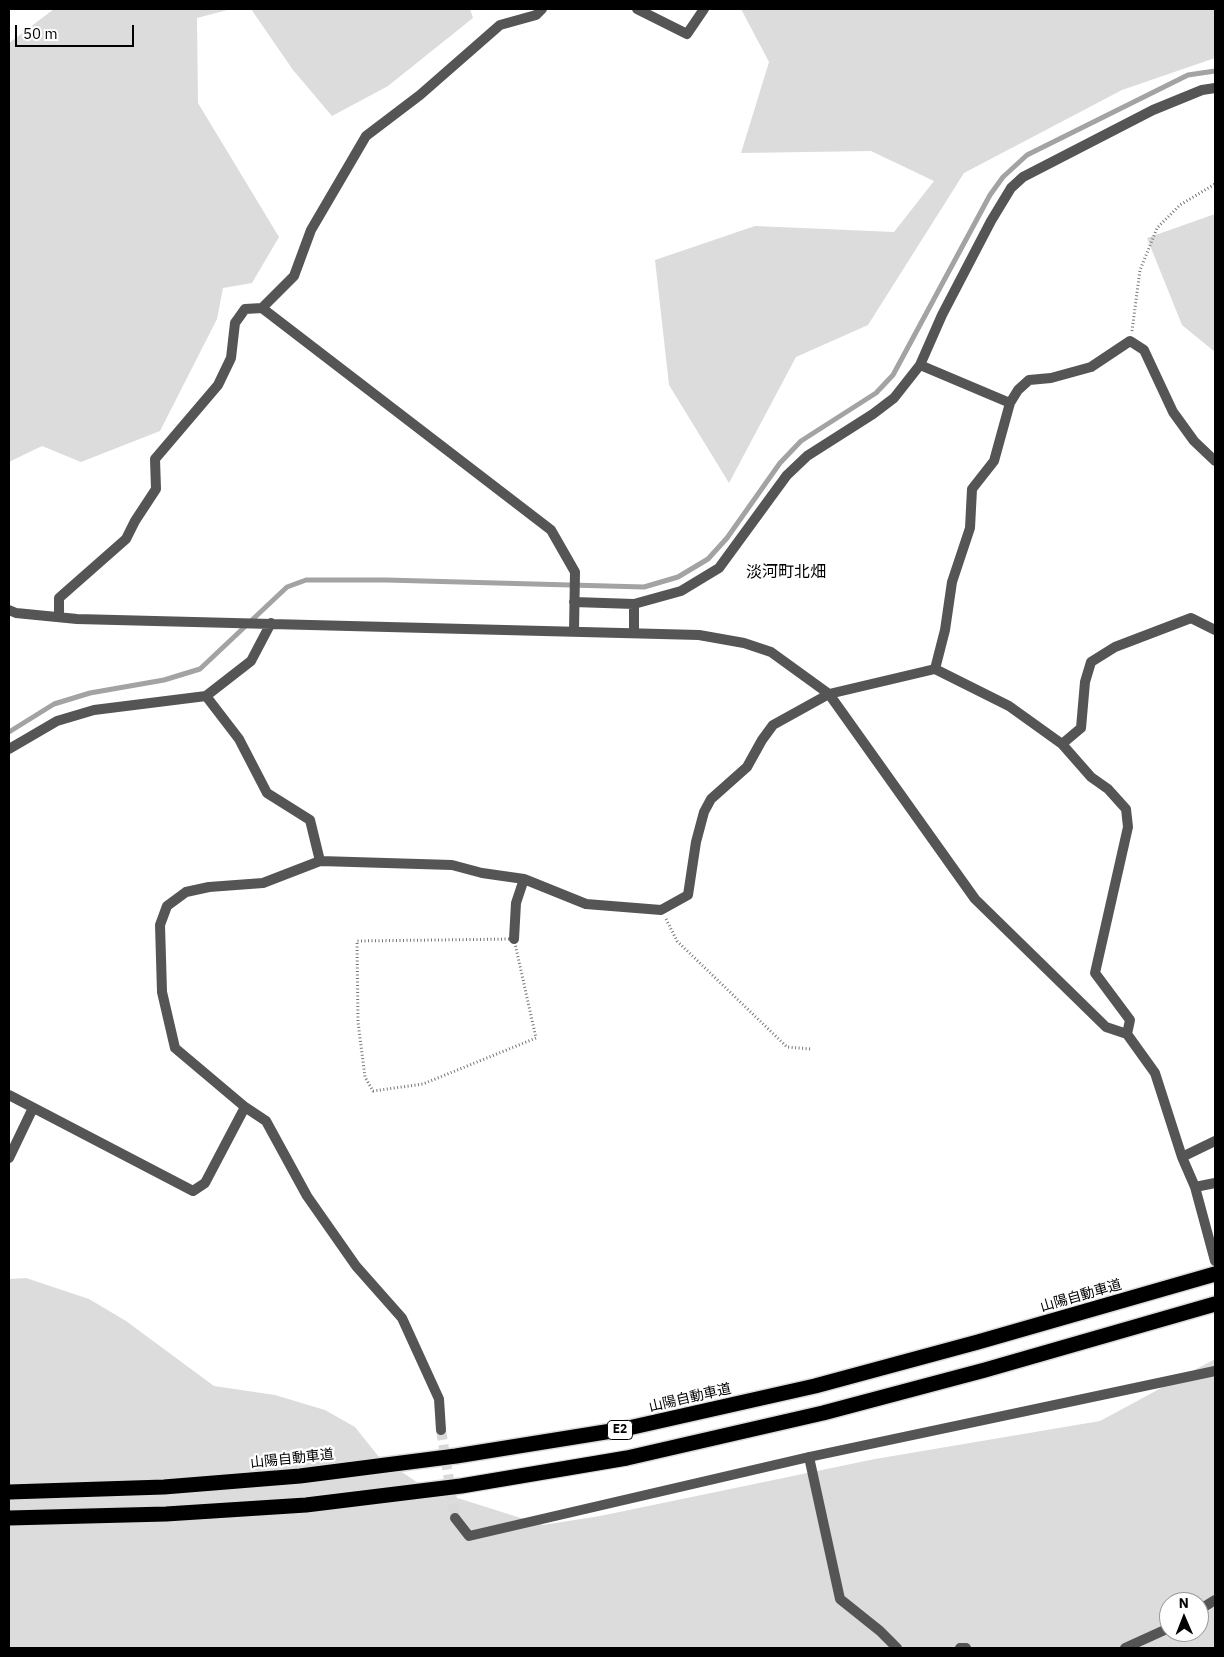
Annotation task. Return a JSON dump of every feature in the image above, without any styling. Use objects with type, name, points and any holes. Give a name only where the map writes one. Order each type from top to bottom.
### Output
[{"type":"highway","name":"山陽自動車道","points":[[9,1492],[164,1487],[300,1476],[456,1456],[624,1429],[824,1383],[978,1342],[1215,1274]]},
{"type":"highway","name":"E2","points":[[9,1518],[166,1514],[306,1504],[461,1486],[627,1458],[823,1413],[985,1370],[1215,1304]]},
{"type":"street","points":[[262,308],[294,276],[311,230],[366,136],[420,96],[500,25],[536,14],[542,9]]},
{"type":"street","points":[[637,9],[687,34],[704,9]]},
{"type":"street","points":[[574,602],[634,604],[681,591],[720,568],[787,475],[807,456],[873,414],[894,398],[920,365],[942,314],[991,221],[1011,188],[1023,176],[1153,110],[1202,90],[1215,88]]},
{"type":"street","points":[[59,617],[59,598],[126,539],[135,521],[156,489],[155,459],[218,385],[231,358],[235,323],[245,309],[262,308],[552,530],[575,572],[574,631]]},
{"type":"street","points":[[936,669],[945,630],[952,582],[970,528],[972,488],[994,460],[1010,403],[1018,390],[1028,380],[1052,378],[1091,367],[1130,341],[1144,350],[1173,412],[1194,442],[1215,461]]},
{"type":"street","points":[[920,365],[1010,403]]},
{"type":"street","points":[[634,604],[634,633]]},
{"type":"street","points":[[9,610],[16,613],[59,617],[699,635],[744,642],[771,652],[829,694],[975,898],[1106,1027],[1127,1034],[1155,1072],[1182,1157],[1195,1187],[1215,1261]]},
{"type":"street","points":[[1062,744],[1081,728],[1085,682],[1091,662],[1115,647],[1191,618],[1215,630]]},
{"type":"street","points":[[9,749],[57,721],[94,710],[206,696],[251,661],[271,623]]},
{"type":"street","points":[[441,1430],[439,1399],[402,1318],[356,1266],[307,1196],[266,1121],[245,1107],[176,1048],[162,992],[160,925],[167,906],[186,892],[209,887],[263,882],[320,861],[452,865],[482,874],[524,879],[586,904],[661,910],[688,895],[696,842],[704,812],[711,799],[747,767],[762,740],[774,726],[829,694],[936,669],[1009,706],[1062,744],[1091,777],[1108,789],[1126,809],[1128,827],[1095,973],[1130,1020],[1127,1034]]},
{"type":"street","points":[[206,696],[239,739],[267,793],[310,820],[320,861]]},
{"type":"street","points":[[514,940],[516,903],[524,879]]},
{"type":"street","points":[[9,1095],[193,1192],[205,1183],[245,1107]]},
{"type":"street","points":[[9,1158],[33,1108]]},
{"type":"street","points":[[1182,1157],[1215,1141]]},
{"type":"street","points":[[1195,1187],[1215,1182]]},
{"type":"street","points":[[455,1518],[468,1536],[809,1457],[1215,1371]]},
{"type":"street","points":[[809,1457],[840,1599],[880,1630],[897,1648]]},
{"type":"street","points":[[1125,1648],[1159,1633]]},
{"type":"street","points":[[960,1648],[966,1648]]},
{"type":"path","points":[[1130,341],[1140,270],[1156,228],[1180,205],[1215,184]]},
{"type":"path","points":[[661,910],[676,941],[787,1047],[811,1049]]},
{"type":"path","points":[[514,940],[536,1038],[423,1084],[373,1091],[365,1077],[358,1022],[358,941],[514,940]]},
{"type":"shaded area","points":[[54,9],[231,9],[197,18],[198,103],[279,237],[252,283],[223,288],[217,319],[160,431],[81,462],[42,446],[9,462],[9,43]]},
{"type":"shaded area","points":[[251,9],[470,9],[473,18],[388,86],[332,116],[293,70]]},
{"type":"shaded area","points":[[741,9],[1215,9],[1215,58],[1122,90],[964,173],[868,325],[796,357],[729,483],[669,385],[655,260],[755,226],[894,232],[934,181],[871,151],[741,153],[769,62]]},
{"type":"shaded area","points":[[1215,214],[1215,352],[1182,325],[1147,238]]},
{"type":"shaded area","points":[[26,1278],[89,1299],[126,1321],[214,1386],[275,1395],[325,1410],[355,1427],[379,1457],[426,1488],[543,1525],[600,1516],[875,1459],[1100,1421],[1215,1359],[1215,1648],[9,1648],[9,1279]]},
{"type":"waterway","points":[[9,732],[54,704],[90,693],[164,680],[200,669],[287,587],[306,580],[386,580],[644,587],[678,577],[708,559],[727,538],[780,463],[801,441],[876,393],[893,375],[990,195],[1003,177],[1027,155],[1188,75],[1215,71]]},
{"type":"tunnel","points":[[441,1430],[455,1518]]},
{"type":"district","name":"淡河町北畑","points":[[786,572]]}]
